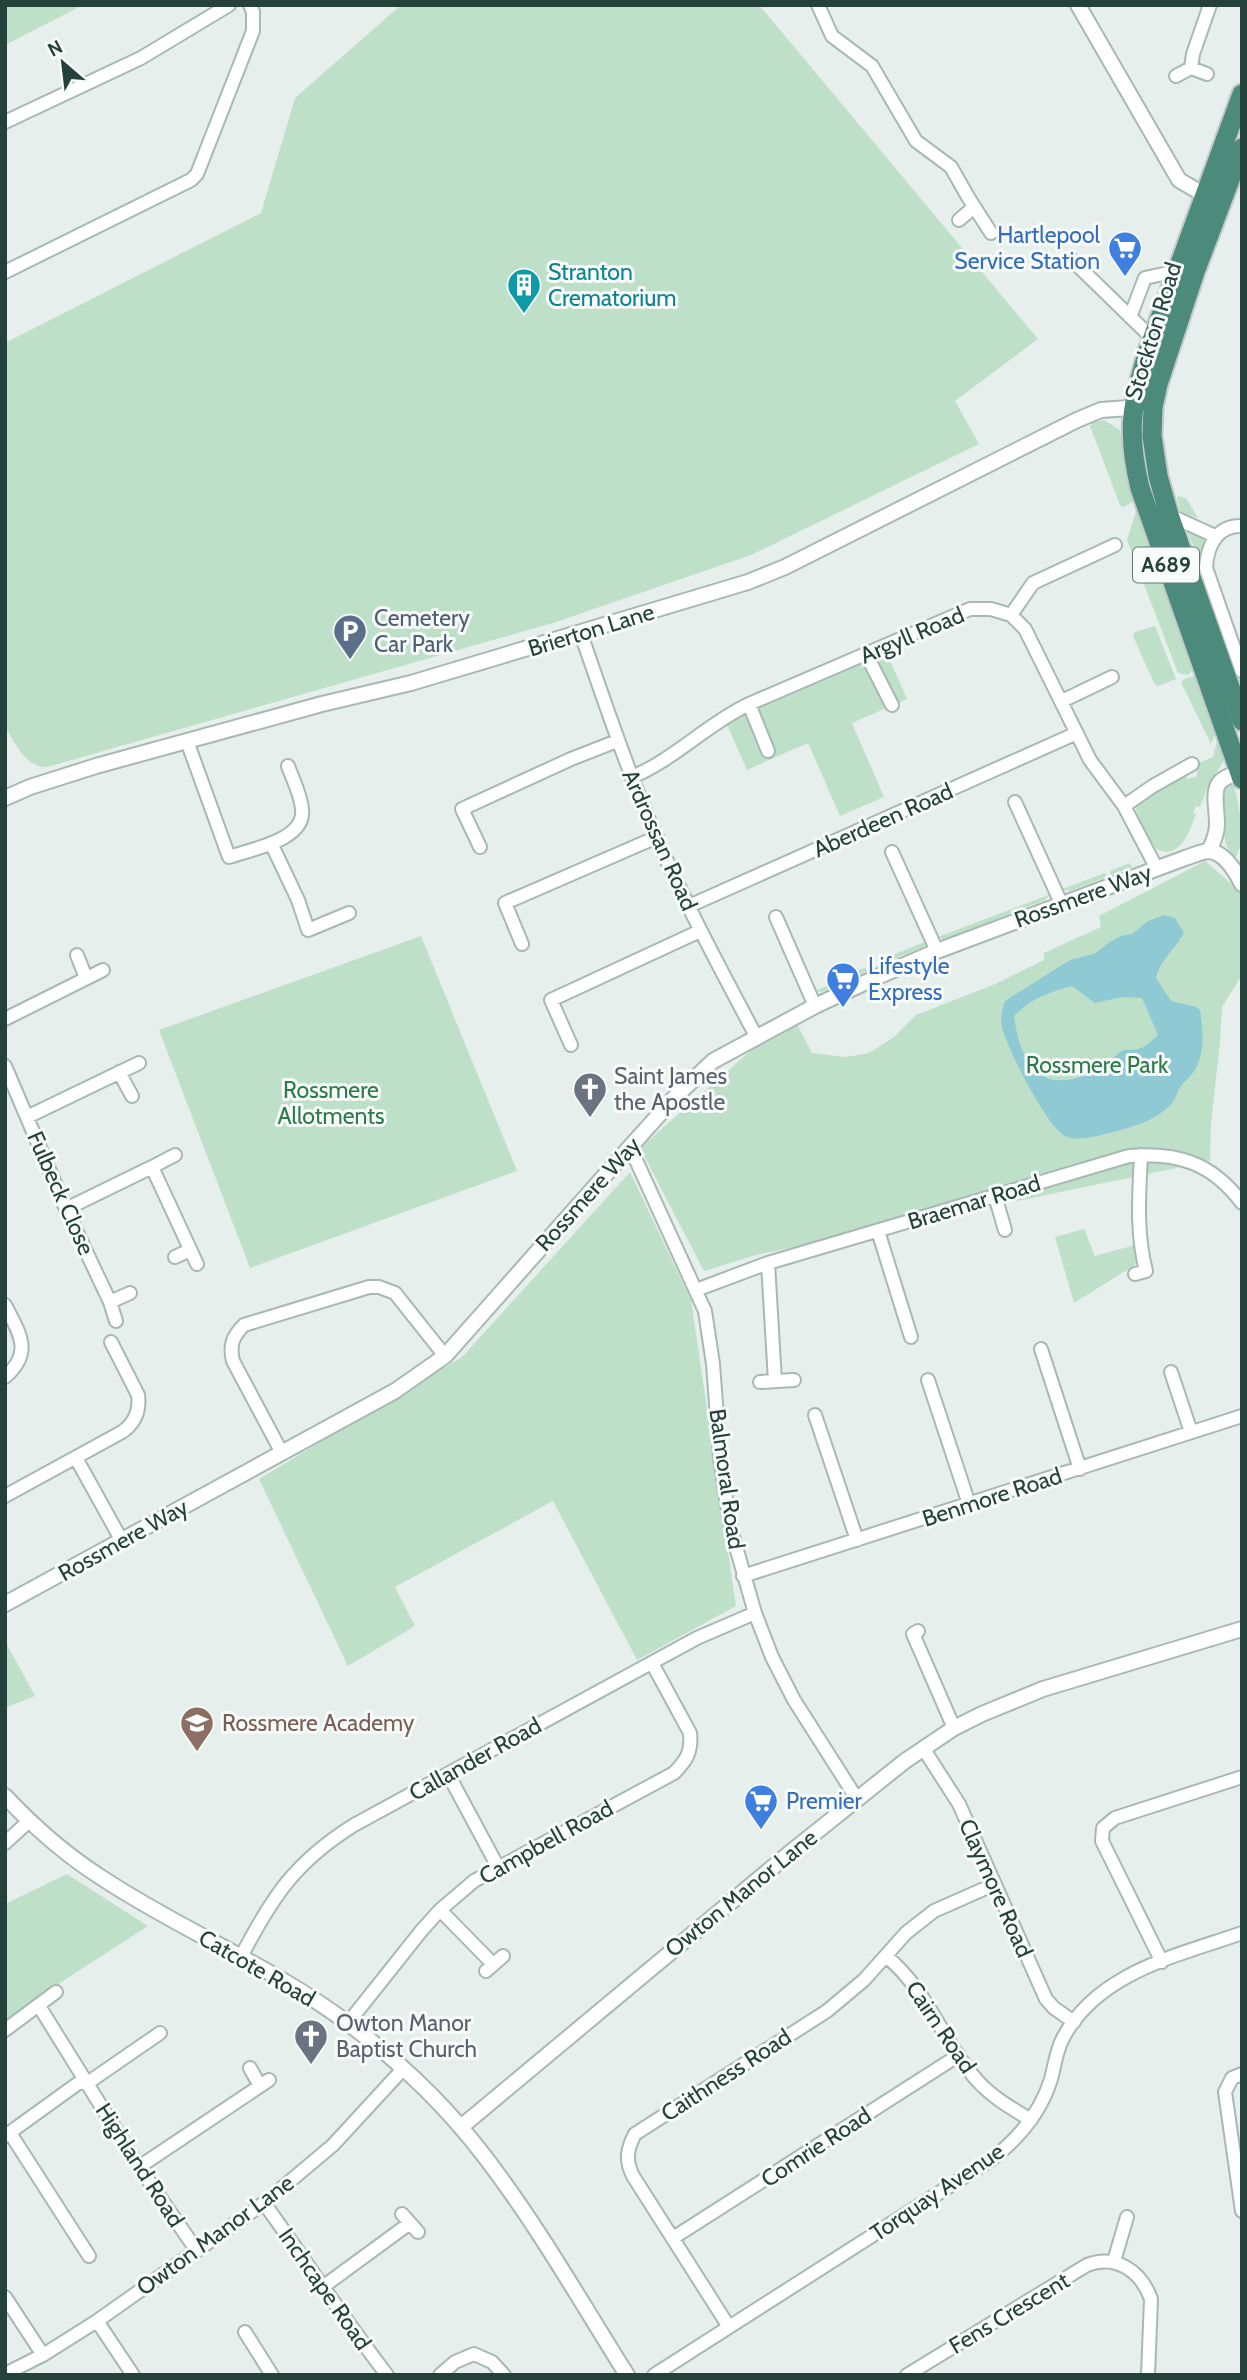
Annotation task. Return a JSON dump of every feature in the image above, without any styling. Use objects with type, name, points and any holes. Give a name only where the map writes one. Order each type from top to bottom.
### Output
[{"type":"highway","name":"A689","points":[[1150,344],[1177,271],[1215,195],[1242,94]]},
{"type":"highway","name":"Stockton Road","points":[[1242,148],[1215,195],[1165,361],[1153,407],[1152,436],[1155,462],[1169,515],[1214,617],[1242,721]]},
{"type":"highway","name":"Stockton Road","points":[[1150,344],[1132,407],[1133,453],[1140,488],[1241,775]]},
{"type":"street","points":[[5,122],[141,58],[229,5]]},
{"type":"street","points":[[5,272],[191,180],[197,174],[253,31],[253,12],[250,5]]},
{"type":"street","points":[[818,5],[832,37],[872,66],[916,141],[951,167],[991,233]]},
{"type":"street","points":[[1078,5],[1179,180],[1187,186],[1215,195]]},
{"type":"street","points":[[1191,68],[1193,54],[1210,5]]},
{"type":"street","points":[[1176,76],[1191,68],[1207,74]]},
{"type":"street","points":[[959,220],[974,207]]},
{"type":"street","points":[[1072,260],[1130,317],[1150,344]]},
{"type":"street","points":[[1130,317],[1145,278],[1177,271]]},
{"type":"street","name":"Brierton Lane","points":[[5,798],[56,778],[321,704],[411,683],[581,634],[766,576],[1077,420],[1101,410],[1153,407]]},
{"type":"street","points":[[1169,515],[1215,536]]},
{"type":"street","points":[[1189,630],[1214,617],[1206,554],[1215,536],[1227,528],[1242,526]]},
{"type":"street","points":[[1115,545],[1033,583],[1011,615],[1031,637],[1077,733],[1100,775],[1124,806],[1157,869]]},
{"type":"street","name":"Argyll Road","points":[[632,777],[667,760],[721,720],[749,704],[970,609],[991,609],[1011,615]]},
{"type":"street","name":"Stockton Road","points":[[1214,617],[1242,671]]},
{"type":"street","name":"Ardrossan Road","points":[[581,634],[617,741],[657,837],[700,931],[757,1038]]},
{"type":"street","points":[[866,654],[892,705]]},
{"type":"street","points":[[1062,701],[1112,677]]},
{"type":"street","points":[[749,704],[768,751]]},
{"type":"street","name":"Aberdeen Road","points":[[689,906],[1077,733]]},
{"type":"street","points":[[187,741],[229,857],[271,843],[293,832],[301,823],[301,803],[288,766]]},
{"type":"street","points":[[480,847],[462,808],[617,741]]},
{"type":"street","points":[[1124,806],[1192,764]]},
{"type":"street","points":[[1241,775],[1221,781],[1214,794],[1217,824],[1209,851],[1226,860],[1242,884]]},
{"type":"street","points":[[1015,802],[1062,905]]},
{"type":"street","points":[[523,944],[505,903],[657,837]]},
{"type":"street","points":[[271,843],[298,900],[308,930],[349,913]]},
{"type":"street","name":"Rossmere Way","points":[[5,1604],[396,1391],[445,1356],[675,1097],[713,1061],[815,1006],[937,951],[1209,851]]},
{"type":"street","points":[[892,852],[937,951]]},
{"type":"street","points":[[776,917],[815,1006]]},
{"type":"street","points":[[572,1045],[551,1000],[700,931]]},
{"type":"street","points":[[77,955],[86,978]]},
{"type":"street","points":[[5,1019],[103,970]]},
{"type":"street","points":[[27,1117],[139,1063]]},
{"type":"street","name":"Fulbeck Close","points":[[5,1066],[116,1321]]},
{"type":"street","points":[[119,1072],[132,1096]]},
{"type":"street","name":"Balmoral Road","points":[[630,1147],[705,1311],[713,1364],[722,1470],[732,1533],[754,1613],[794,1700],[858,1798]]},
{"type":"street","points":[[66,1209],[175,1155]]},
{"type":"street","points":[[1141,1155],[1137,1222],[1145,1271]]},
{"type":"street","name":"Braemar Road","points":[[696,1290],[768,1263],[1129,1156],[1163,1155],[1184,1158],[1237,1185],[1242,1203]]},
{"type":"street","points":[[152,1167],[197,1264]]},
{"type":"street","points":[[995,1196],[1005,1230]]},
{"type":"street","points":[[878,1231],[911,1337]]},
{"type":"street","points":[[175,1257],[190,1250]]},
{"type":"street","points":[[768,1263],[775,1381]]},
{"type":"street","points":[[282,1453],[233,1360],[231,1346],[234,1338],[250,1321],[379,1287],[394,1293],[445,1356]]},
{"type":"street","points":[[110,1302],[130,1293]]},
{"type":"street","points":[[5,1304],[21,1336],[23,1350],[19,1363],[5,1377]]},
{"type":"street","points":[[5,1496],[129,1427],[136,1415],[138,1395],[111,1342]]},
{"type":"street","points":[[1041,1349],[1080,1469]]},
{"type":"street","points":[[1171,1372],[1191,1432]]},
{"type":"street","points":[[760,1382],[794,1380]]},
{"type":"street","points":[[928,1380],[969,1504]]},
{"type":"street","points":[[815,1415],[857,1540]]},
{"type":"street","name":"Benmore Road","points":[[743,1576],[1242,1416]]},
{"type":"street","points":[[76,1458],[121,1541]]},
{"type":"street","name":"Callander Road","points":[[241,1957],[273,1900],[303,1862],[327,1842],[697,1638],[754,1613]]},
{"type":"street","name":"Owton Manor Lane","points":[[461,2127],[858,1798],[923,1748],[954,1728],[1043,1689],[1242,1629]]},
{"type":"street","points":[[918,1631],[912,1633],[954,1728]]},
{"type":"street","name":"Campbell Road","points":[[348,2023],[440,1910],[474,1881],[674,1773],[689,1756],[690,1733],[652,1663]]},
{"type":"street","name":"Claymore Road","points":[[923,1748],[959,1804],[1046,1999],[1074,2022]]},
{"type":"street","points":[[448,1774],[498,1867]]},
{"type":"street","points":[[1162,1962],[1102,1841],[1103,1828],[1115,1818],[1242,1777]]},
{"type":"street","name":"Catcote Road","points":[[5,1796],[29,1821],[102,1879],[291,1985],[348,2023],[403,2069],[461,2127],[519,2204],[627,2375]]},
{"type":"street","points":[[5,1843],[29,1821]]},
{"type":"street","name":"Caithness Road","points":[[729,2327],[630,2171],[628,2148],[635,2134],[827,2011],[848,1995],[906,1933],[934,1911],[995,1884]]},
{"type":"street","points":[[440,1910],[494,1963]]},
{"type":"street","name":"Torquay Avenue","points":[[654,2375],[1009,2146],[1031,2120],[1047,2090],[1063,2038],[1098,1994],[1115,1982],[1162,1962],[1242,1933]]},
{"type":"street","name":"Cairn Road","points":[[886,1956],[921,1993],[959,2056],[983,2087],[1031,2120]]},
{"type":"street","points":[[5,2030],[56,1992]]},
{"type":"street","name":"Highland Road","points":[[39,2006],[139,2167],[197,2251]]},
{"type":"street","points":[[89,2256],[7,2134],[160,2033]]},
{"type":"street","name":"Comrie Road","points":[[673,2238],[959,2056]]},
{"type":"street","points":[[139,2167],[264,2083],[250,2068]]},
{"type":"street","name":"Owton Manor Lane","points":[[5,2374],[43,2355],[97,2321],[264,2203],[333,2145],[403,2069]]},
{"type":"street","points":[[1241,2205],[1224,2092],[1232,2078],[1242,2074]]},
{"type":"street","name":"Inchcape Road","points":[[264,2203],[350,2327],[387,2375]]},
{"type":"street","points":[[1127,2217],[1114,2261],[1125,2264],[1139,2278],[1148,2289],[1151,2299],[1148,2375]]},
{"type":"street","points":[[324,2286],[410,2223]]},
{"type":"street","name":"Fens Crescent","points":[[907,2375],[1087,2265],[1114,2261]]},
{"type":"street","points":[[5,2297],[43,2355]]},
{"type":"street","points":[[97,2321],[133,2375]]},
{"type":"street","points":[[245,2332],[272,2375]]},
{"type":"street","points":[[440,2375],[455,2361],[474,2354],[492,2361],[504,2375]]},
{"type":"green space","points":[[5,5],[83,5],[5,45]]},
{"type":"green space","points":[[401,5],[759,5],[1038,339],[955,401],[979,444],[751,555],[553,623],[47,767],[39,766],[27,759],[5,727],[5,343],[261,213],[295,98]]},
{"type":"green space","points":[[1104,420],[1120,430],[1125,468],[1135,501],[1123,507],[1090,426],[1094,422]]},
{"type":"green space","points":[[1177,496],[1186,498],[1198,518],[1181,513]]},
{"type":"green space","points":[[1137,508],[1193,669],[1188,675],[1178,673],[1127,540]]},
{"type":"green space","points":[[1186,527],[1212,535],[1203,547],[1200,563]]},
{"type":"green space","points":[[1155,626],[1176,679],[1158,686],[1154,683],[1133,636],[1135,632]]},
{"type":"green space","points":[[884,647],[907,699],[852,723],[884,797],[840,816],[808,743],[747,770],[724,718]]},
{"type":"green space","points":[[1194,676],[1215,734],[1211,744],[1181,682]]},
{"type":"green space","points":[[1217,741],[1224,760],[1208,786],[1200,807],[1196,806],[1193,813],[1196,814],[1187,835],[1179,847],[1166,852],[1158,850],[1144,829],[1135,805],[1155,787],[1184,776],[1188,779],[1197,776],[1196,764],[1213,757]]},
{"type":"green space","points":[[1233,783],[1241,833],[1241,843],[1235,858],[1225,840],[1222,800],[1225,791]]},
{"type":"green space","name":"Rossmere Park","points":[[1205,861],[1242,893],[1242,975],[1222,1007],[1210,1161],[756,1255],[704,1271],[640,1148],[757,1045],[797,1024],[812,1053],[846,1057],[869,1053],[894,1037],[916,1015],[993,985],[1044,960],[1044,953],[1101,927],[1099,916]]},
{"type":"green space","points":[[1130,863],[1132,867],[1070,891],[1062,889],[1105,873],[1110,874],[1110,871]]},
{"type":"green space","points":[[1051,894],[1045,900],[955,935],[943,939],[938,937]]},
{"type":"green space","name":"Rossmere Allotments","points":[[421,936],[517,1171],[250,1268],[159,1030]]},
{"type":"green space","points":[[927,941],[925,946],[890,961],[888,957]]},
{"type":"green space","points":[[866,967],[867,971],[822,992],[816,991]]},
{"type":"green space","points":[[630,1172],[691,1300],[736,1606],[637,1660],[553,1501],[395,1587],[415,1626],[348,1666],[259,1479],[462,1357]]},
{"type":"green space","points":[[1084,1229],[1095,1256],[1135,1245],[1138,1263],[1074,1303],[1055,1237]]},
{"type":"green space","points":[[5,1641],[35,1696],[5,1708]]},
{"type":"green space","points":[[67,1874],[148,1926],[32,2001],[5,2023],[5,1904]]},
{"type":"water","points":[[1164,915],[1175,918],[1184,933],[1164,960],[1156,978],[1171,1001],[1200,1010],[1203,1039],[1199,1061],[1172,1103],[1151,1119],[1100,1135],[1067,1137],[1059,1132],[1040,1105],[1011,1052],[1001,1024],[1005,1001],[1070,960],[1094,954],[1121,936],[1132,934],[1148,921]],"holes":[[[1072,986],[1095,1003],[1122,997],[1142,998],[1158,1035],[1143,1047],[1122,1051],[1106,1065],[1084,1075],[1067,1080],[1053,1080],[1041,1075],[1031,1066],[1024,1053],[1014,1016],[1041,997]]]},
{"type":"place","name":"Hartlepool Service Station","points":[[1125,278]]},
{"type":"place","name":"Stranton Crematorium","points":[[524,315]]},
{"type":"place","name":"Cemetery Car Park","points":[[350,661]]},
{"type":"place","name":"Lifestyle Express","points":[[843,1009]]},
{"type":"place","name":"Saint James the Apostle","points":[[590,1119]]},
{"type":"place","name":"Rossmere Academy","points":[[197,1753]]},
{"type":"place","name":"Premier","points":[[761,1831]]},
{"type":"place","name":"Owton Manor Baptist Church","points":[[311,2066]]}]
